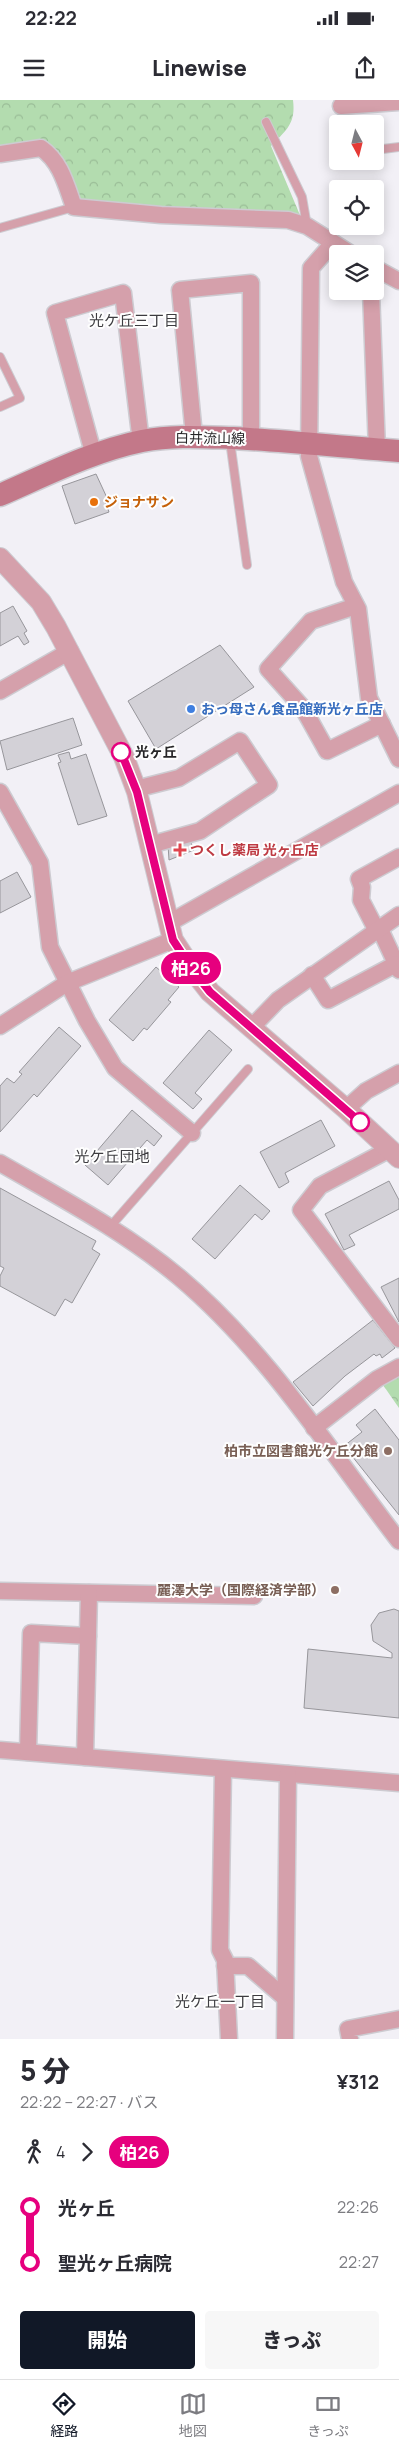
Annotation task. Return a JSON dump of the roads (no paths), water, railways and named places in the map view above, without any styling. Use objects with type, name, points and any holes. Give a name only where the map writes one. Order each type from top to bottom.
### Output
[{"type":"main road","name":"白井流山線","points":[[0,495],[94,456],[141,442],[194,436],[399,451]]},
{"type":"street","points":[[341,106],[399,102]]},
{"type":"street","points":[[0,154],[41,148],[52,156],[58,166],[74,207],[161,215],[288,220],[307,226],[336,245]]},
{"type":"street","points":[[333,243],[311,268],[309,456],[344,582],[356,606],[369,698],[399,759]]},
{"type":"street","points":[[384,274],[399,281]]},
{"type":"street","points":[[194,436],[180,290],[251,284],[240,439]]},
{"type":"street","points":[[94,456],[55,313],[123,293],[141,442]]},
{"type":"street","points":[[371,300],[377,450]]},
{"type":"street","points":[[0,558],[40,602],[70,651],[124,757],[136,789],[171,931],[192,969],[210,992],[346,1109],[394,1153],[320,1186],[301,1210],[399,1339]]},
{"type":"street","points":[[356,606],[311,621],[268,669],[303,708],[327,751],[382,724]]},
{"type":"street","points":[[0,691],[70,651]]},
{"type":"street","points":[[136,789],[179,778],[240,741],[270,785],[200,831],[150,845]]},
{"type":"street","points":[[0,792],[40,863],[50,947],[67,983],[115,1068],[192,1133]]},
{"type":"street","points":[[0,1026],[67,983],[171,931],[399,793]]},
{"type":"street","points":[[312,975],[328,1000],[398,967],[361,900],[362,887],[358,879],[399,856]]},
{"type":"street","points":[[251,1028],[278,1000],[377,928],[399,915]]},
{"type":"street","points":[[346,1109],[366,1091],[399,1073]]},
{"type":"street","points":[[0,1163],[109,1228],[178,1276],[202,1298],[264,1363],[399,1541]]},
{"type":"street","points":[[314,1428],[377,1379],[399,1367]]},
{"type":"street","points":[[0,1591],[254,1596]]},
{"type":"street","points":[[86,1757],[89,1593]]},
{"type":"street","points":[[28,1752],[31,1632],[88,1636]]},
{"type":"street","points":[[0,1750],[399,1783]]},
{"type":"street","points":[[224,1769],[220,1950],[225,1966],[229,2039]]},
{"type":"street","points":[[285,2039],[288,1774]]},
{"type":"street","points":[[225,1966],[248,1966],[285,1998]]},
{"type":"street","points":[[350,2039],[348,2029],[399,2019]]},
{"type":"lane","points":[[266,122],[302,197],[307,226]]},
{"type":"lane","points":[[384,149],[399,147]]},
{"type":"lane","points":[[0,228],[74,207]]},
{"type":"lane","points":[[0,357],[20,398],[0,406]]},
{"type":"lane","points":[[240,439],[247,565]]},
{"type":"lane","points":[[109,1228],[248,1069]]},
{"type":"place","name":"ジョナサン","points":[[94,502]]},
{"type":"place","name":"おっ母さん食品館新光ヶ丘店","points":[[191,709]]},
{"type":"place","name":"光ヶ丘","points":[[121,752]]},
{"type":"place","name":"つくし薬局 光ヶ丘店","points":[[180,850]]},
{"type":"place","name":"柏市立図書館光ケ丘分館","points":[[388,1451]]},
{"type":"place","name":"麗澤大学（国際経済学部）","points":[[335,1590]]},
{"type":"district","name":"光ケ丘三丁目","points":[[134,321]]},
{"type":"district","name":"光ケ丘団地","points":[[112,1157]]},
{"type":"district","name":"光ケ丘一丁目","points":[[220,2002]]}]
